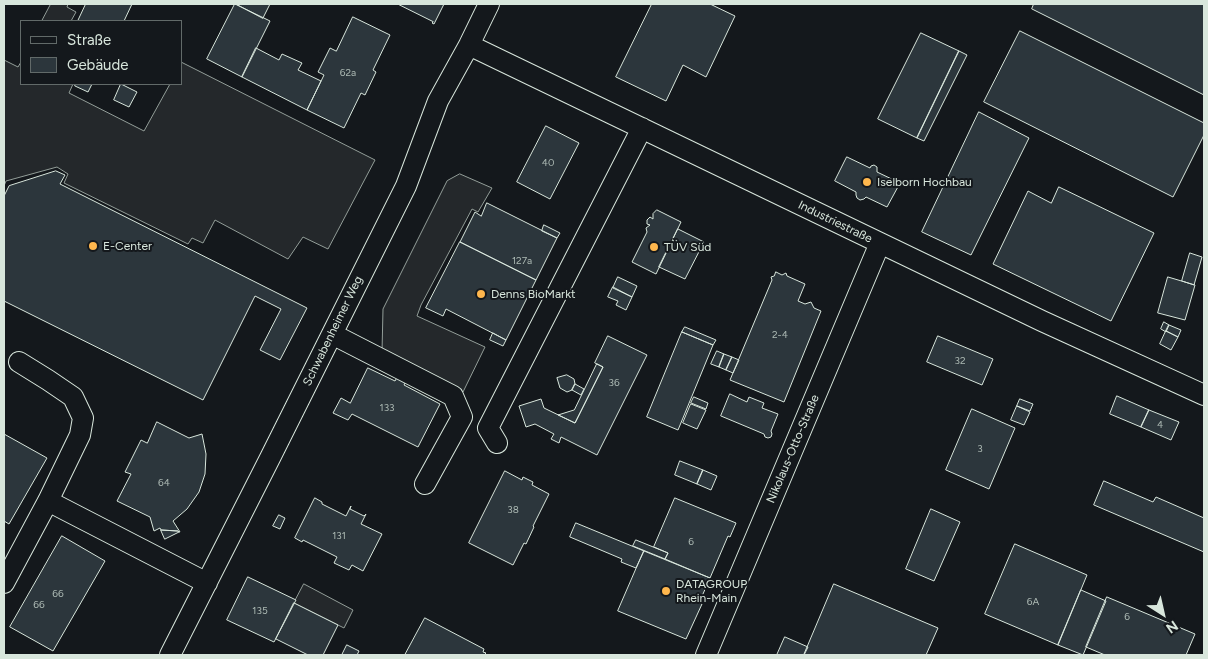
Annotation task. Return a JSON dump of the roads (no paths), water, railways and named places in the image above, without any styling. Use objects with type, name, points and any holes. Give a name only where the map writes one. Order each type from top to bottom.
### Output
[{"type":"street","name":"Schwabenheimer Weg","points":[[170,655],[406,186],[438,101],[489,4]]},
{"type":"street","name":"Industriestraße","points":[[468,45],[1042,321],[1204,395]]},
{"type":"street","points":[[497,443],[488,428],[642,128]]},
{"type":"street","name":"Nikolaus-Otto-Straße","points":[[706,655],[880,243]]},
{"type":"street","points":[[332,334],[453,396],[462,417],[425,484]]},
{"type":"street","points":[[4,582],[48,501],[80,435],[83,418],[73,397],[19,362]]},
{"type":"street","points":[[48,501],[207,583]]},
{"type":"place","name":"Iselborn Hochbau","points":[[867,182]]},
{"type":"place","name":"E-Center","points":[[93,246]]},
{"type":"place","name":"TÜV Süd","points":[[654,247]]},
{"type":"place","name":"Denns BioMarkt","points":[[481,294]]},
{"type":"place","name":"DATAGROUP Rhein-Main","points":[[666,591]]}]
